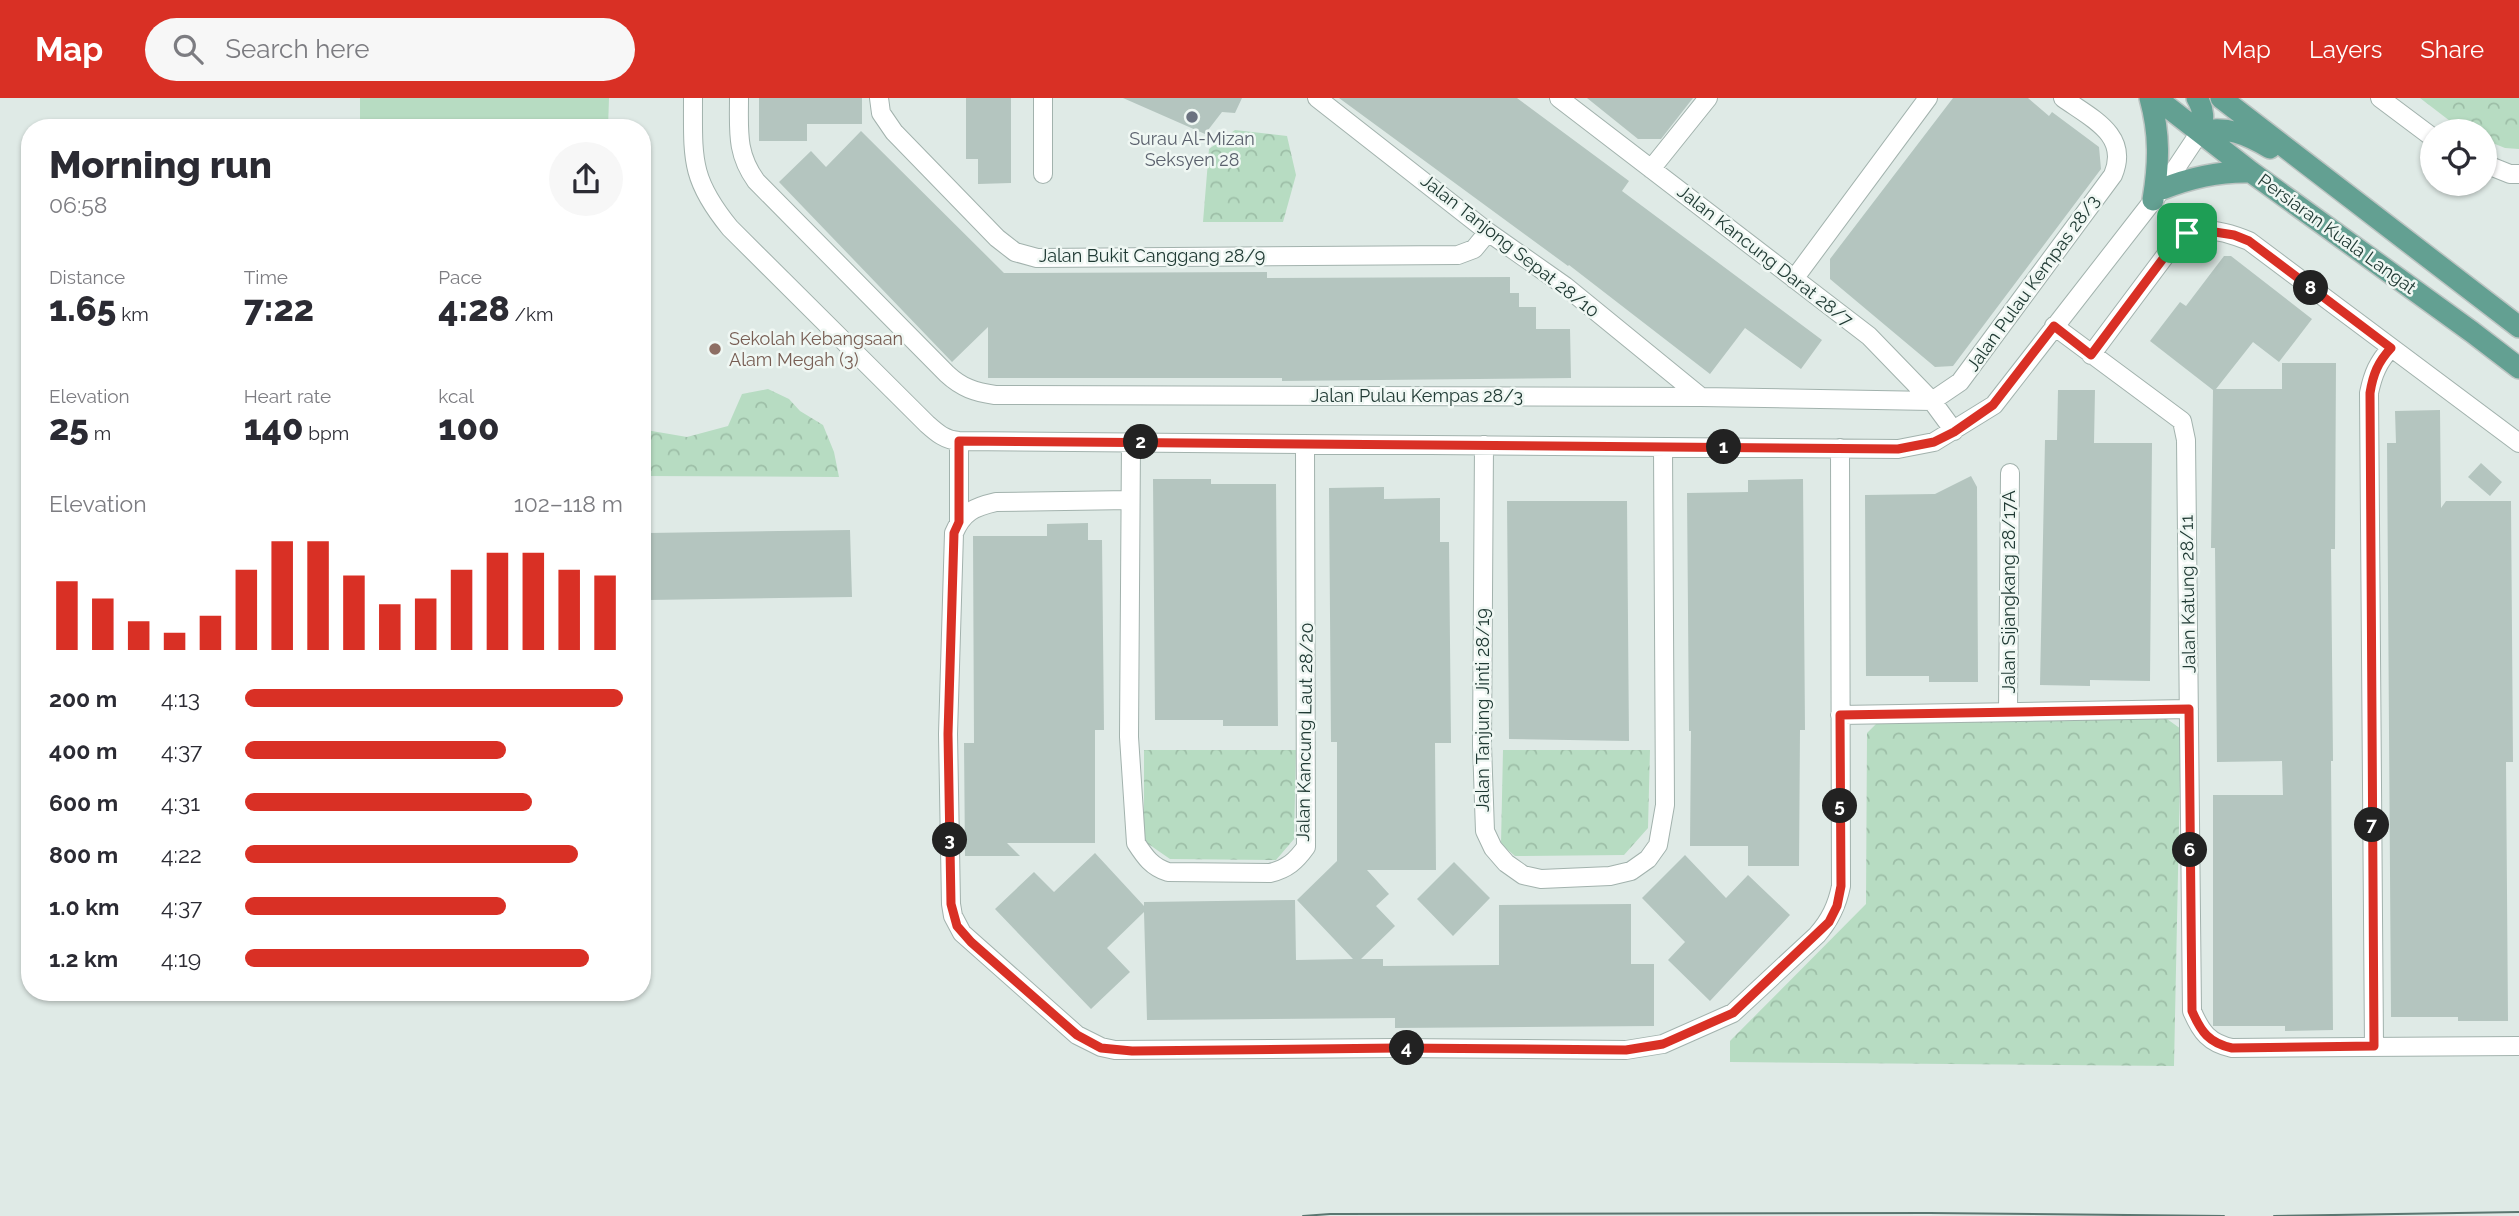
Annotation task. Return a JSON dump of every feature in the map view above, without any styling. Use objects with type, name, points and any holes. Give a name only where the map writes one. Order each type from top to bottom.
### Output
[{"type":"main road","name":"Persiaran Kuala Langat","points":[[2153,98],[2519,368]]},
{"type":"main road","points":[[2153,98],[2159,139],[2157,195],[2201,176],[2224,172],[2251,172]]},
{"type":"main road","points":[[2197,98],[2204,121],[2200,132]]},
{"type":"main road","name":"Persiaran Kuala Langat","points":[[2221,98],[2519,327]]},
{"type":"main road","points":[[2200,132],[2213,128],[2251,137],[2310,175],[2326,179]]},
{"type":"street","points":[[693,98],[693,152],[705,194],[713,207],[730,228],[927,424],[938,434],[959,441],[1916,447],[1954,432],[1993,405],[2157,195],[2200,132]]},
{"type":"street","name":"Jalan Pulau Kempas 28/3","points":[[739,98],[740,151],[746,167],[756,181],[947,374],[960,386],[976,392],[1037,395],[1701,397],[1932,401],[1960,382],[2113,175],[2118,163],[2117,147],[2109,132],[2063,98]]},
{"type":"street","name":"Jalan Bukit Canggang 28/9","points":[[879,98],[881,113],[894,132],[997,239],[1016,252],[1037,258],[1458,255],[1474,250],[1488,232]]},
{"type":"street","points":[[1042,174],[1043,98]]},
{"type":"street","name":"Jalan Tanjong Sepat 28/10","points":[[1317,98],[1488,232],[1565,286],[1701,397]]},
{"type":"street","name":"Jalan Kancung Darat 28/7","points":[[1559,98],[1868,336],[1932,401],[1954,432]]},
{"type":"street","points":[[1651,169],[1708,98]]},
{"type":"street","points":[[1794,279],[1928,98]]},
{"type":"street","points":[[2380,98],[2420,128]]},
{"type":"street","points":[[2497,169],[2519,174]]},
{"type":"street","points":[[2091,355],[2174,244],[2187,233],[2202,230],[2234,235],[2249,241],[2519,443]]},
{"type":"street","name":"Jalan Katung 28/11","points":[[2054,326],[2182,421],[2186,440],[2192,1011],[2206,1037],[2218,1045],[2232,1048],[2374,1046]]},
{"type":"street","points":[[2391,348],[2376,368],[2370,393],[2374,1046],[2519,1046]]},
{"type":"street","points":[[959,441],[959,522]]},
{"type":"street","name":"Jalan Kancung Laut 28/20","points":[[1131,442],[1129,737],[1136,843],[1156,868],[1168,872],[1270,873],[1284,870],[1298,859],[1306,847],[1305,444]]},
{"type":"street","name":"Jalan Tanjung Jinti 28/19","points":[[1483,445],[1482,745],[1485,831],[1493,848],[1506,863],[1522,874],[1541,879],[1610,876],[1631,871],[1648,859],[1658,845],[1665,805],[1663,447]]},
{"type":"street","points":[[1130,500],[996,502],[977,506],[965,513],[954,533],[948,734],[951,904],[953,916],[962,933],[1077,1035],[1101,1048],[1132,1051],[1398,1048],[1626,1050],[1663,1044],[1733,1013],[1817,935],[1829,922],[1837,906],[1841,886],[1840,448]]},
{"type":"street","name":"Jalan Sijangkang 28/17A","points":[[2008,712],[2010,473]]},
{"type":"street","points":[[1840,715],[2189,709]]},
{"type":"green space","points":[[360,98],[609,98],[608,119],[360,119]]},
{"type":"green space","points":[[2420,98],[2519,98],[2519,149],[2497,145],[2497,119],[2447,119]]},
{"type":"green space","points":[[1235,130],[1287,136],[1296,175],[1283,222],[1203,222],[1209,149]]},
{"type":"green space","points":[[768,389],[789,399],[800,411],[823,425],[834,452],[839,477],[651,476],[651,431],[687,437],[728,426],[742,394]]},
{"type":"green space","points":[[2167,719],[2181,729],[2174,1066],[1730,1062],[1730,1041],[1866,904],[1867,733],[1878,722]]},
{"type":"green space","points":[[1144,750],[1296,750],[1294,839],[1276,860],[1170,859],[1144,841]]},
{"type":"green space","points":[[1503,750],[1650,750],[1648,828],[1624,855],[1515,856],[1501,844]]},
{"type":"building","points":[[759,98],[862,98],[862,124],[807,124],[807,141],[759,141]]},
{"type":"building","points":[[966,98],[1011,98],[1011,183],[978,184],[978,159],[966,159]]},
{"type":"building","name":"Surau Al-Mizan Seksyen 28","points":[[1123,98],[1242,98],[1235,113],[1222,112],[1205,134]]},
{"type":"building","points":[[1339,98],[1517,98],[1629,181],[1622,191],[1822,340],[1801,369],[1745,328],[1710,374],[1569,265]]},
{"type":"building","points":[[1587,98],[1693,98],[1661,139],[1638,139]]},
{"type":"building","points":[[1953,98],[2028,98],[2049,116],[2052,112],[2099,147],[2101,169],[1953,366],[1935,367],[1830,279],[1830,259]]},
{"type":"building","points":[[861,131],[1004,273],[1267,272],[1267,278],[1510,277],[1510,293],[1519,293],[1519,307],[1536,307],[1536,329],[1570,329],[1571,378],[1282,381],[1282,378],[988,378],[988,327],[952,362],[779,182],[811,151],[826,167]]},
{"type":"building","points":[[2224,256],[2231,256],[2312,319],[2279,362],[2253,342],[2216,389],[2282,389],[2282,363],[2336,363],[2335,549],[2331,549],[2333,1030],[2285,1031],[2285,1026],[2213,1026],[2213,795],[2283,795],[2282,761],[2217,762],[2215,548],[2211,548],[2213,390],[2150,341],[2180,302],[2186,306]]},
{"type":"building","points":[[2058,390],[2095,390],[2094,443],[2152,443],[2150,681],[2090,680],[2090,686],[2040,685],[2045,440],[2057,440]]},
{"type":"building","points":[[2440,410],[2441,508],[2446,501],[2511,501],[2513,762],[2506,762],[2508,1021],[2458,1021],[2458,1017],[2391,1017],[2387,443],[2396,443],[2395,411]]},
{"type":"building","points":[[2481,463],[2502,482],[2490,496],[2468,477]]},
{"type":"building","points":[[1971,476],[1977,487],[1978,682],[1929,682],[1929,676],[1866,676],[1865,495],[1935,494]]},
{"type":"building","points":[[1153,479],[1211,479],[1211,484],[1276,484],[1278,726],[1223,726],[1223,720],[1155,720]]},
{"type":"building","points":[[1803,479],[1805,730],[1800,730],[1799,866],[1748,866],[1748,846],[1690,846],[1687,493],[1748,492],[1748,480]]},
{"type":"building","points":[[1384,487],[1384,499],[1440,498],[1440,542],[1449,542],[1451,743],[1435,743],[1436,870],[1367,870],[1389,894],[1376,906],[1395,926],[1361,959],[1383,959],[1383,966],[1499,965],[1499,905],[1631,904],[1631,964],[1654,964],[1654,1026],[1395,1028],[1395,1018],[1147,1020],[1144,912],[1107,948],[1130,972],[1091,1009],[995,909],[1034,872],[1054,892],[1095,853],[1144,906],[1144,902],[1295,900],[1296,960],[1353,959],[1297,900],[1337,861],[1337,742],[1331,742],[1329,488]]},
{"type":"building","points":[[1507,501],[1627,501],[1629,741],[1509,739]]},
{"type":"building","points":[[1088,523],[1088,540],[1102,540],[1104,730],[1095,730],[1095,843],[1007,843],[1020,856],[965,856],[964,743],[974,743],[973,536],[1047,536],[1047,524]]},
{"type":"building","points":[[850,530],[852,597],[651,600],[651,533]]},
{"type":"building","points":[[1685,855],[1726,898],[1748,875],[1790,915],[1710,1001],[1668,960],[1685,942],[1642,898]]},
{"type":"building","points":[[1454,862],[1490,898],[1453,936],[1417,899]]},
{"type":"tram line","points":[[2274,1216],[2519,1212]]},
{"type":"tram line","points":[[1303,1216],[1929,1213],[2224,1216]]},
{"type":"place","name":"Surau Al-Mizan Seksyen 28","points":[[1192,117]]},
{"type":"place","name":"Sekolah Kebangsaan Alam Megah (3)","points":[[715,349]]},
{"type":"route","points":[[2202,230],[2234,235],[2249,241],[2391,348],[2380,360],[2373,375],[2370,393],[2374,1046],[2232,1048],[2218,1045],[2206,1037],[2198,1026],[2192,1011],[2189,709],[1840,715],[1841,886],[1837,906],[1829,922],[1733,1013],[1663,1044],[1646,1048],[1132,1051],[1101,1048],[1077,1035],[971,942],[957,926],[951,904],[948,734],[954,533],[959,522],[959,441],[1898,449],[1916,447],[1954,432],[1993,405],[2054,326],[2091,355],[2174,244],[2187,233],[2202,230]]}]
